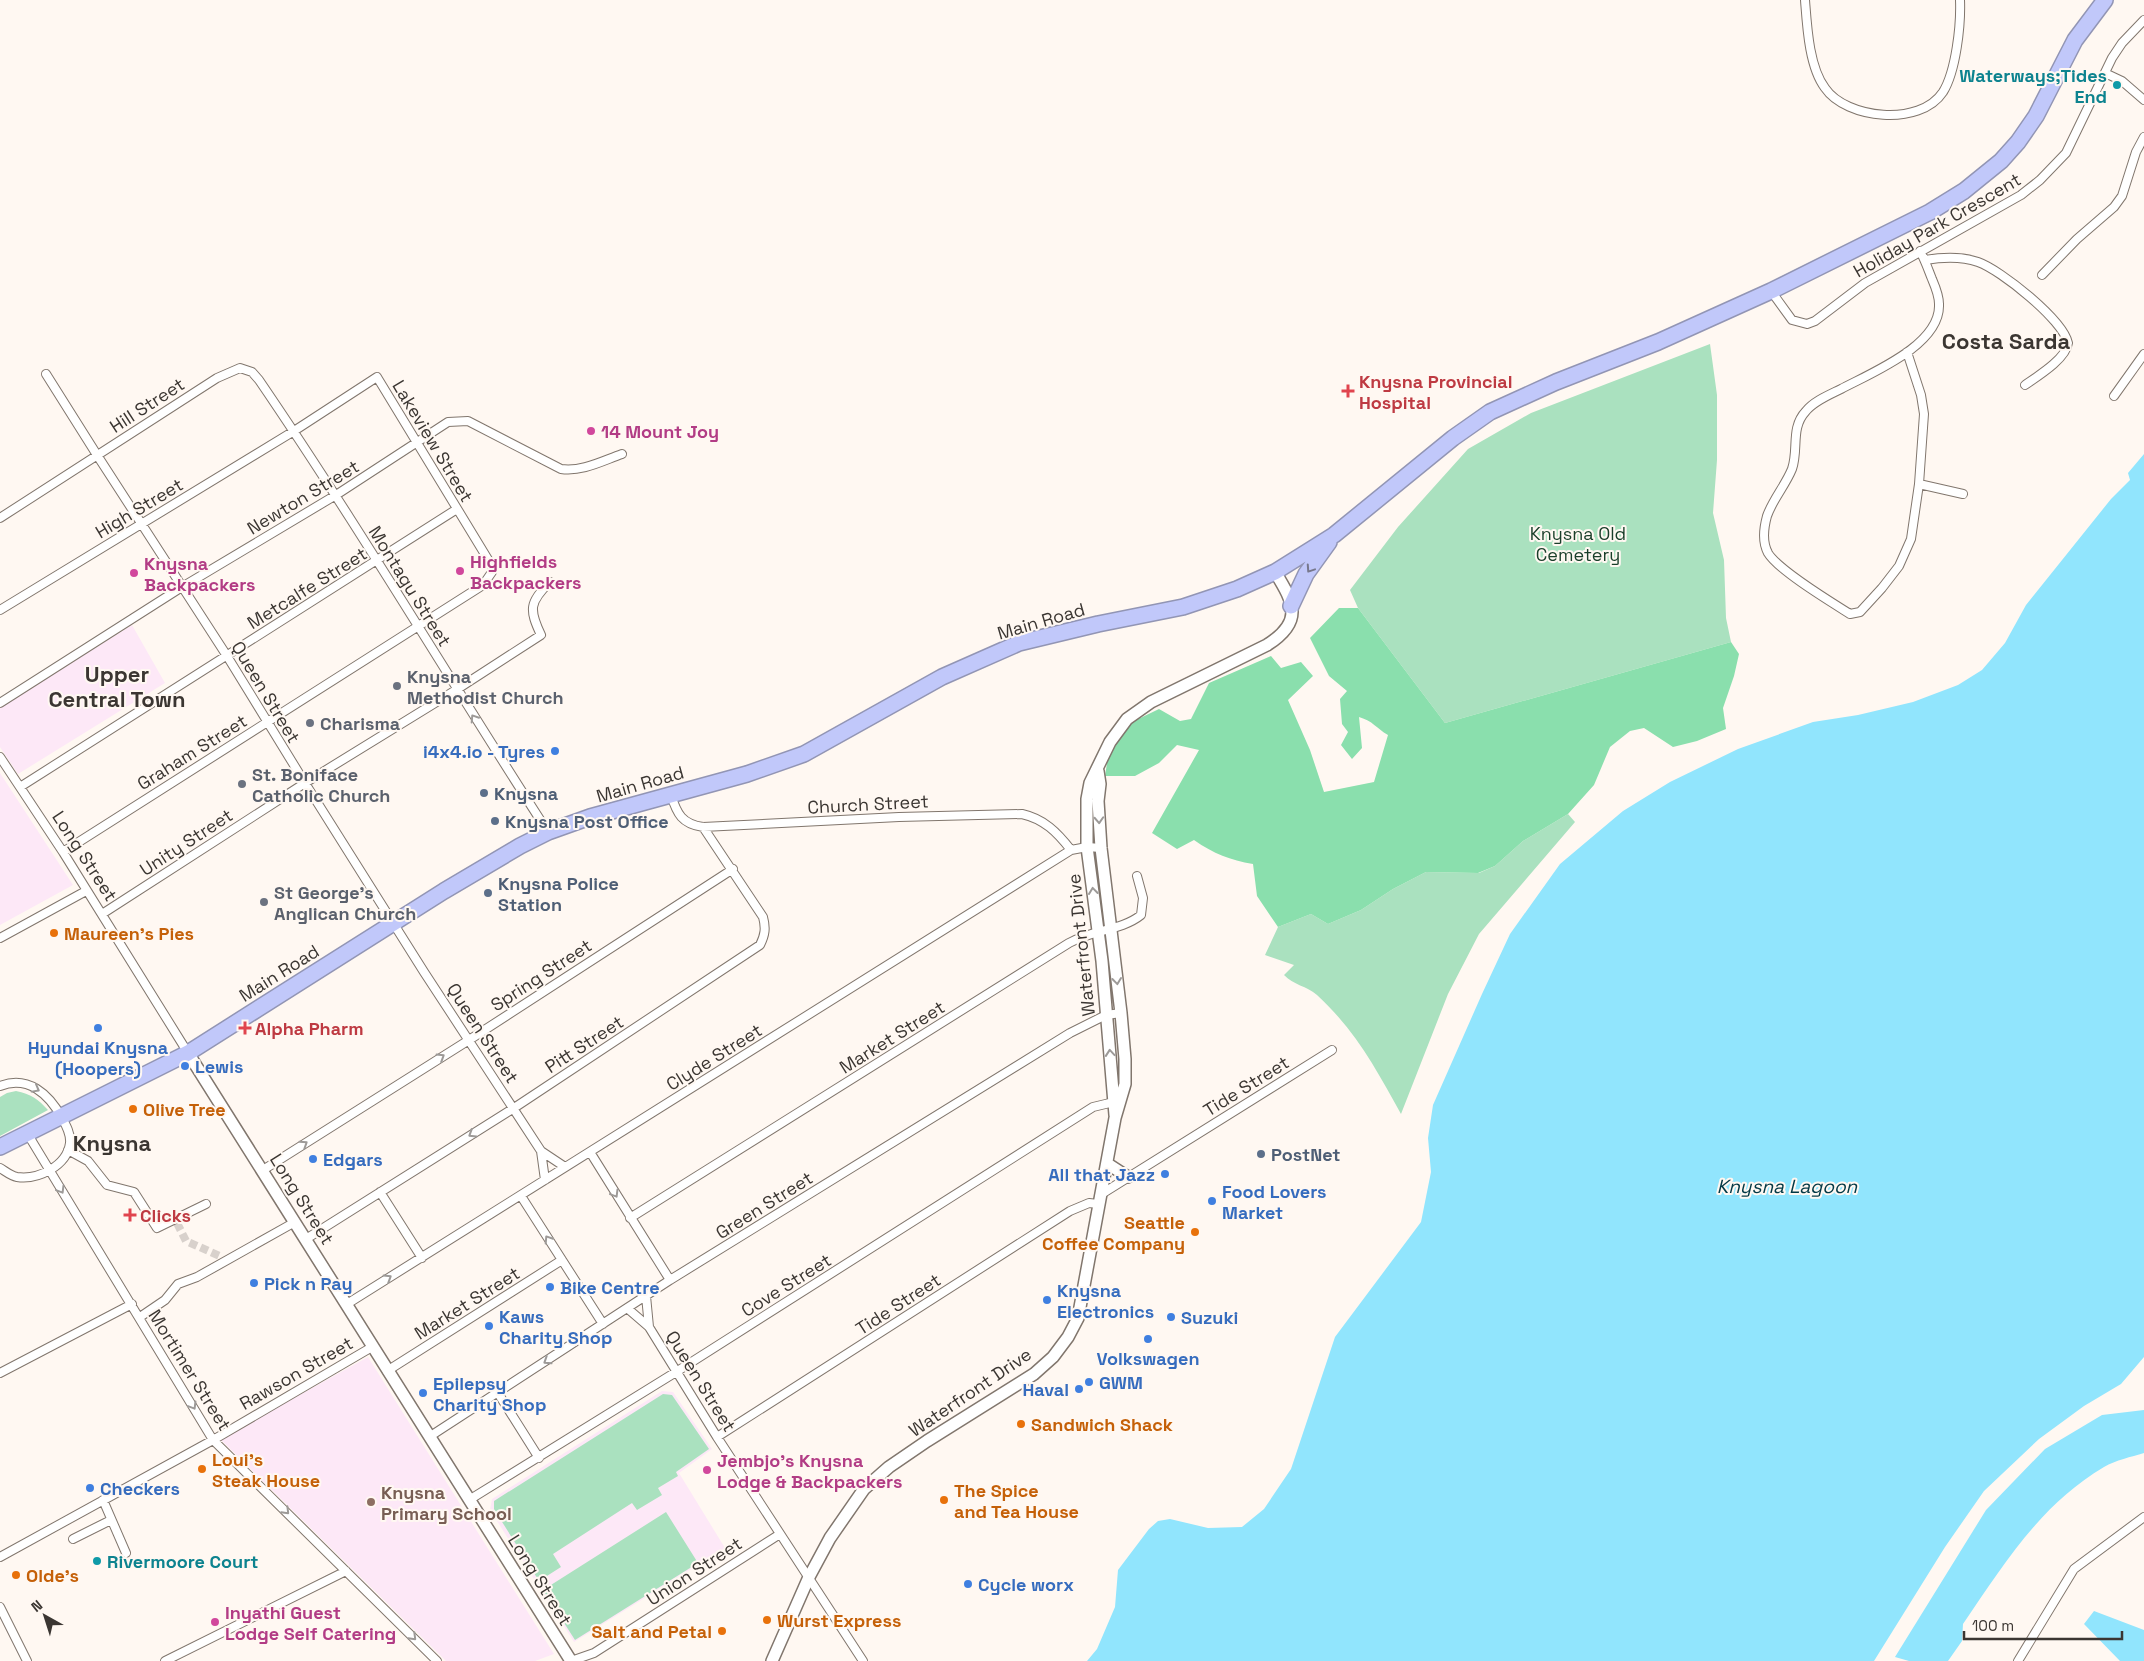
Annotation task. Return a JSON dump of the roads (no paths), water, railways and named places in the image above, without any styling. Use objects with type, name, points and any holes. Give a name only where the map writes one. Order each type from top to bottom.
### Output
[{"type":"highway","points":[[1291,606],[1306,574],[1334,535],[1453,438],[1490,412],[1556,382],[1658,342],[1771,291],[1930,212],[1964,191],[2001,161],[2018,142],[2036,116],[2075,40],[2105,0]]},
{"type":"highway","name":"Main Road","points":[[0,1147],[188,1053],[394,922],[520,846],[548,832],[590,817],[747,774],[804,754],[942,677],[1019,643],[1098,624],[1183,607],[1237,589],[1275,572],[1334,535]]},
{"type":"street","points":[[1805,0],[1807,25],[1814,60],[1824,87],[1841,104],[1858,111],[1878,115],[1915,112],[1933,102],[1942,94],[1948,82],[1954,59],[1960,0]]},
{"type":"street","name":"Holiday Park Crescent","points":[[1771,291],[1788,316],[1798,323],[1806,324],[1815,321],[1865,282],[1994,212],[2021,195],[2055,166],[2066,153],[2105,72],[2122,43],[2144,20]]},
{"type":"street","points":[[2105,72],[2122,81],[2144,100]]},
{"type":"street","points":[[2042,275],[2077,239],[2114,207],[2122,196],[2136,152],[2144,137]]},
{"type":"street","points":[[1907,352],[1921,395],[1924,414],[1919,484],[1911,539],[1906,554],[1893,574],[1860,612],[1850,614],[1784,569],[1768,553],[1764,542],[1765,527],[1768,515],[1794,463],[1796,427],[1806,411],[1826,397],[1907,352],[1926,336],[1934,325],[1938,314],[1938,299],[1925,260],[1920,251]]},
{"type":"street","points":[[1925,260],[1966,259],[1989,267],[2026,294],[2064,333],[2068,343],[2062,355],[2048,369],[2025,385]]},
{"type":"street","points":[[2114,396],[2144,354]]},
{"type":"street","name":"Hill Street","points":[[0,518],[218,378],[240,368],[252,372],[259,380],[294,431]]},
{"type":"street","name":"Queen Street","points":[[46,374],[227,656],[305,783],[514,1108],[541,1152],[546,1180]]},
{"type":"street","name":"Lakeview Street","points":[[294,431],[377,377],[492,566],[492,572],[488,580]]},
{"type":"street","name":"Newton Street","points":[[0,703],[182,587],[336,495],[448,422],[468,421],[561,469],[569,470],[590,466],[622,454]]},
{"type":"street","name":"Montagu Street","points":[[294,431],[336,495],[456,690],[548,832]]},
{"type":"street","name":"High Street","points":[[0,610],[294,431]]},
{"type":"street","points":[[1919,484],[1963,494]]},
{"type":"street","name":"Metcalfe Street","points":[[20,787],[457,509]]},
{"type":"street","points":[[1275,572],[1287,593],[1291,606]]},
{"type":"street","name":"Graham Street","points":[[63,852],[418,627],[488,580]]},
{"type":"street","name":"Unity Street","points":[[102,914],[305,783],[541,635],[534,620],[533,603],[536,595],[550,582]]},
{"type":"street","name":"Waterfront Drive","points":[[772,1661],[809,1577],[830,1538],[864,1489],[889,1467],[927,1441],[1034,1374],[1053,1357],[1068,1337],[1078,1318],[1099,1199],[1108,1164],[1116,1101],[1098,930],[1087,847],[1087,799],[1090,783],[1098,771],[1110,742],[1127,719],[1151,702],[1267,645],[1281,636],[1288,628],[1292,612],[1291,606]]},
{"type":"street","name":"Long Street","points":[[0,757],[63,852],[347,1304],[387,1371],[571,1661]]},
{"type":"street","name":"Waterfront Drive","points":[[1098,771],[1101,848],[1122,1013],[1125,1076],[1116,1101]]},
{"type":"street","name":"Church Street","points":[[671,795],[680,817],[693,825],[703,827],[899,817],[1022,814],[1034,816],[1046,823],[1071,850]]},
{"type":"street","name":"Pitt Street","points":[[306,1239],[514,1108],[760,945],[764,938],[766,927],[763,917],[733,869],[703,827]]},
{"type":"street","name":"Clyde Street","points":[[347,1304],[1071,850],[1087,847],[1101,848]]},
{"type":"street","name":"Spring Street","points":[[263,1170],[469,1040],[733,869]]},
{"type":"street","name":"Market Street","points":[[630,1218],[1069,943],[1098,930],[1130,924],[1140,915],[1143,898],[1137,876]]},
{"type":"street","points":[[0,938],[86,891]]},
{"type":"street","name":"Green Street","points":[[429,1437],[670,1280],[1070,1033],[1106,1015],[1122,1013]]},
{"type":"street","name":"Tide Street","points":[[717,1437],[1070,1211],[1099,1199],[1128,1177],[1332,1050]]},
{"type":"street","points":[[0,1086],[19,1082],[41,1090],[49,1098],[68,1130],[70,1142],[68,1150],[59,1163],[50,1170],[33,1178],[14,1177],[0,1168]]},
{"type":"street","name":"Cove Street","points":[[469,1500],[676,1372],[1093,1107],[1116,1101]]},
{"type":"street","name":"Mortimer Street","points":[[27,1133],[213,1440],[437,1661]]},
{"type":"street","points":[[68,1150],[88,1161],[107,1185],[134,1192],[157,1228],[176,1221],[206,1204]]},
{"type":"street","name":"Queen Street","points":[[541,1152],[565,1167]]},
{"type":"street","points":[[590,1152],[670,1280]]},
{"type":"street","points":[[1108,1164],[1128,1177]]},
{"type":"street","points":[[380,1192],[422,1258]]},
{"type":"street","points":[[521,1196],[602,1324]]},
{"type":"street","points":[[140,1317],[166,1300],[178,1284],[196,1277],[295,1222]]},
{"type":"street","points":[[222,1257],[232,1257]]},
{"type":"street","name":"Market Street","points":[[387,1371],[562,1260]]},
{"type":"street","name":"Queen Street","points":[[646,1296],[649,1327]]},
{"type":"street","points":[[0,1373],[132,1304]]},
{"type":"street","name":"Queen Street","points":[[627,1308],[649,1327],[717,1437],[863,1661]]},
{"type":"street","name":"Rawson Street","points":[[0,1557],[213,1440],[372,1347]]},
{"type":"street","points":[[498,1393],[539,1458]]},
{"type":"street","points":[[103,1500],[110,1520],[126,1553]]},
{"type":"street","points":[[2018,1661],[2074,1568],[2144,1516]]},
{"type":"street","points":[[73,1539],[110,1520]]},
{"type":"street","name":"Union Street","points":[[571,1661],[594,1653],[780,1534]]},
{"type":"street","points":[[165,1661],[346,1571]]},
{"type":"street","points":[[0,1607],[27,1661]]},
{"type":"water","name":"Knysna Lagoon","points":[[2144,454],[2144,1357],[2121,1384],[2084,1406],[2039,1439],[1984,1491],[1945,1547],[1874,1661],[1087,1661],[1097,1649],[1115,1607],[1118,1570],[1149,1529],[1158,1521],[1170,1519],[1208,1528],[1242,1527],[1264,1509],[1291,1469],[1335,1337],[1421,1222],[1431,1172],[1428,1138],[1433,1105],[1482,994],[1510,934],[1560,864],[1623,811],[1670,782],[1738,749],[1813,722],[1858,715],[1913,702],[1958,685],[1982,670],[2005,643],[2026,605],[2111,499],[2130,480],[2128,473]]},
{"type":"water","points":[[2144,1410],[2144,1453],[2104,1467],[2081,1482],[2042,1518],[2009,1558],[1963,1624],[1962,1641],[1948,1661],[1909,1661],[1895,1657],[1986,1510],[2045,1449],[2102,1415]]},
{"type":"water","points":[[2094,1611],[2144,1630],[2144,1661],[2120,1661],[2084,1624]]},
{"type":"tunnel","points":[[177,1223],[186,1241],[222,1257]]},
{"type":"place","name":"Waterways;Tides End","points":[[2117,85]]},
{"type":"place","name":"Knysna Provincial Hospital","points":[[1348,391]]},
{"type":"place","name":"14 Mount Joy","points":[[591,431]]},
{"type":"place","name":"Highfields Backpackers","points":[[460,571]]},
{"type":"place","name":"Knysna Backpackers","points":[[134,573]]},
{"type":"place","name":"Knysna Methodist Church","points":[[397,686]]},
{"type":"place","name":"Charisma","points":[[310,723]]},
{"type":"place","name":"i4x4.io - Tyres","points":[[555,751]]},
{"type":"place","name":"St. Boniface Catholic Church","points":[[242,784]]},
{"type":"place","name":"Knysna","points":[[484,793]]},
{"type":"place","name":"Knysna Post Office","points":[[495,821]]},
{"type":"place","name":"Knysna Police Station","points":[[488,893]]},
{"type":"place","name":"St George's Anglican Church","points":[[264,902]]},
{"type":"place","name":"Maureen's Pies","points":[[54,933]]},
{"type":"place","name":"Hyundai Knysna (Hoopers)","points":[[98,1028]]},
{"type":"place","name":"Alpha Pharm","points":[[245,1028]]},
{"type":"place","name":"Lewis","points":[[185,1066]]},
{"type":"place","name":"Olive Tree","points":[[133,1109]]},
{"type":"place","name":"PostNet","points":[[1261,1154]]},
{"type":"place","name":"Edgars","points":[[313,1159]]},
{"type":"place","name":"All that Jazz","points":[[1165,1174]]},
{"type":"place","name":"Food Lovers Market","points":[[1212,1201]]},
{"type":"place","name":"Clicks","points":[[130,1215]]},
{"type":"place","name":"Seattle Coffee Company","points":[[1195,1232]]},
{"type":"place","name":"Pick n Pay","points":[[254,1283]]},
{"type":"place","name":"Bike Centre","points":[[550,1287]]},
{"type":"place","name":"Knysna Electronics","points":[[1047,1300]]},
{"type":"place","name":"Suzuki","points":[[1171,1317]]},
{"type":"place","name":"Kaws Charity Shop","points":[[489,1326]]},
{"type":"place","name":"Volkswagen","points":[[1148,1339]]},
{"type":"place","name":"GWM","points":[[1089,1382]]},
{"type":"place","name":"Haval","points":[[1079,1389]]},
{"type":"place","name":"Epilepsy Charity Shop","points":[[423,1393]]},
{"type":"place","name":"Sandwich Shack","points":[[1021,1424]]},
{"type":"place","name":"Loui's Steak House","points":[[202,1469]]},
{"type":"place","name":"Jembjo's Knysna Lodge & Backpackers","points":[[707,1470]]},
{"type":"place","name":"Checkers","points":[[90,1488]]},
{"type":"place","name":"The Spice and Tea House","points":[[944,1500]]},
{"type":"place","name":"Knysna Primary School","points":[[371,1502]]},
{"type":"place","name":"Rivermoore Court","points":[[97,1561]]},
{"type":"place","name":"Olde's","points":[[16,1575]]},
{"type":"place","name":"Cycle worx","points":[[968,1584]]},
{"type":"place","name":"Wurst Express","points":[[767,1620]]},
{"type":"place","name":"Inyathi Guest Lodge Self Catering","points":[[215,1622]]},
{"type":"place","name":"Salt and Petal","points":[[722,1631]]},
{"type":"district","name":"Costa Sarda","points":[[2006,341]]},
{"type":"district","name":"Upper Central Town","points":[[117,686]]},
{"type":"district","name":"Knysna","points":[[112,1143]]},
{"type":"park label","name":"Knysna Old Cemetery","points":[[1578,543]]}]
